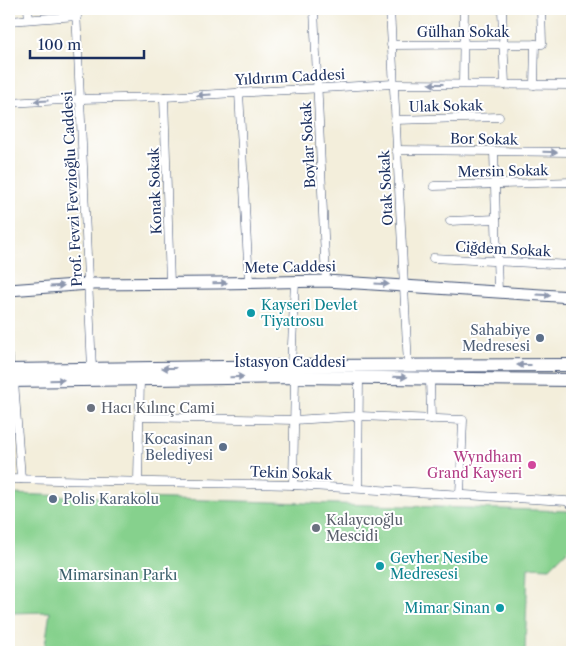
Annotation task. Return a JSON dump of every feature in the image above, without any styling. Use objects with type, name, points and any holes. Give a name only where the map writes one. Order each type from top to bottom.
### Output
[{"type":"main road","name":"İstasyon Caddesi","points":[[10,375],[140,378],[408,366],[572,365]]},
{"type":"main road","name":"İstasyon Caddesi","points":[[10,375],[92,369],[293,371],[359,377],[572,380]]},
{"type":"street","points":[[28,9],[29,19]]},
{"type":"street","points":[[314,9],[330,9]]},
{"type":"street","name":"Boylar Sokak","points":[[314,9],[326,281]]},
{"type":"street","name":"Otak Sokak","points":[[390,9],[408,366]]},
{"type":"street","points":[[463,84],[464,9]]},
{"type":"street","points":[[502,9],[505,85]]},
{"type":"street","points":[[534,85],[535,44],[542,44],[541,9]]},
{"type":"street","points":[[9,21],[76,12]]},
{"type":"street","name":"Prof. Fevzi Fevzioğlu Caddesi","points":[[76,12],[92,369]]},
{"type":"street","name":"Gülhan Sokak","points":[[391,45],[535,44]]},
{"type":"street","name":"Yıldırım Caddesi","points":[[9,103],[164,97],[393,84],[572,85]]},
{"type":"street","points":[[239,92],[249,282]]},
{"type":"street","name":"Konak Sokak","points":[[164,97],[170,284]]},
{"type":"street","name":"Ulak Sokak","points":[[395,120],[499,117]]},
{"type":"street","name":"Bor Sokak","points":[[396,150],[572,152]]},
{"type":"street","points":[[494,151],[498,292]]},
{"type":"street","name":"Mersin Sokak","points":[[434,186],[572,182]]},
{"type":"street","points":[[450,221],[496,219]]},
{"type":"street","name":"Ciğdem Sokak","points":[[433,258],[572,265]]},
{"type":"street","points":[[292,486],[295,281]]},
{"type":"street","name":"Mete Caddesi","points":[[9,290],[88,284],[326,281],[572,297]]},
{"type":"street","points":[[9,358],[21,479]]},
{"type":"street","points":[[358,488],[359,377]]},
{"type":"street","points":[[138,482],[140,378]]},
{"type":"street","points":[[430,378],[431,419]]},
{"type":"street","points":[[140,417],[294,420],[359,416],[463,420],[460,495]]},
{"type":"street","name":"Tekin Sokak","points":[[9,479],[358,488],[566,502],[572,505]]},
{"type":"green space","name":"Mimarsinan Parkı","points":[[9,494],[568,511],[572,516],[572,546],[550,568],[528,567],[525,652],[44,652],[50,612],[9,613]]},
{"type":"place","name":"Kayseri Devlet Tiyatrosu","points":[[251,313]]},
{"type":"place","name":"Sahabiye Medresesi","points":[[540,338]]},
{"type":"place","name":"Hacı Kılınç Cami","points":[[91,408]]},
{"type":"place","name":"Kocasinan Belediyesi","points":[[223,447]]},
{"type":"place","name":"Wyndham Grand Kayseri","points":[[532,465]]},
{"type":"place","name":"Polis Karakolu","points":[[53,499]]},
{"type":"place","name":"Kalaycıoğlu Mescidi","points":[[316,528]]},
{"type":"place","name":"Gevher Nesibe Medresesi","points":[[380,566]]},
{"type":"place","name":"Mimar Sinan","points":[[500,608]]}]
